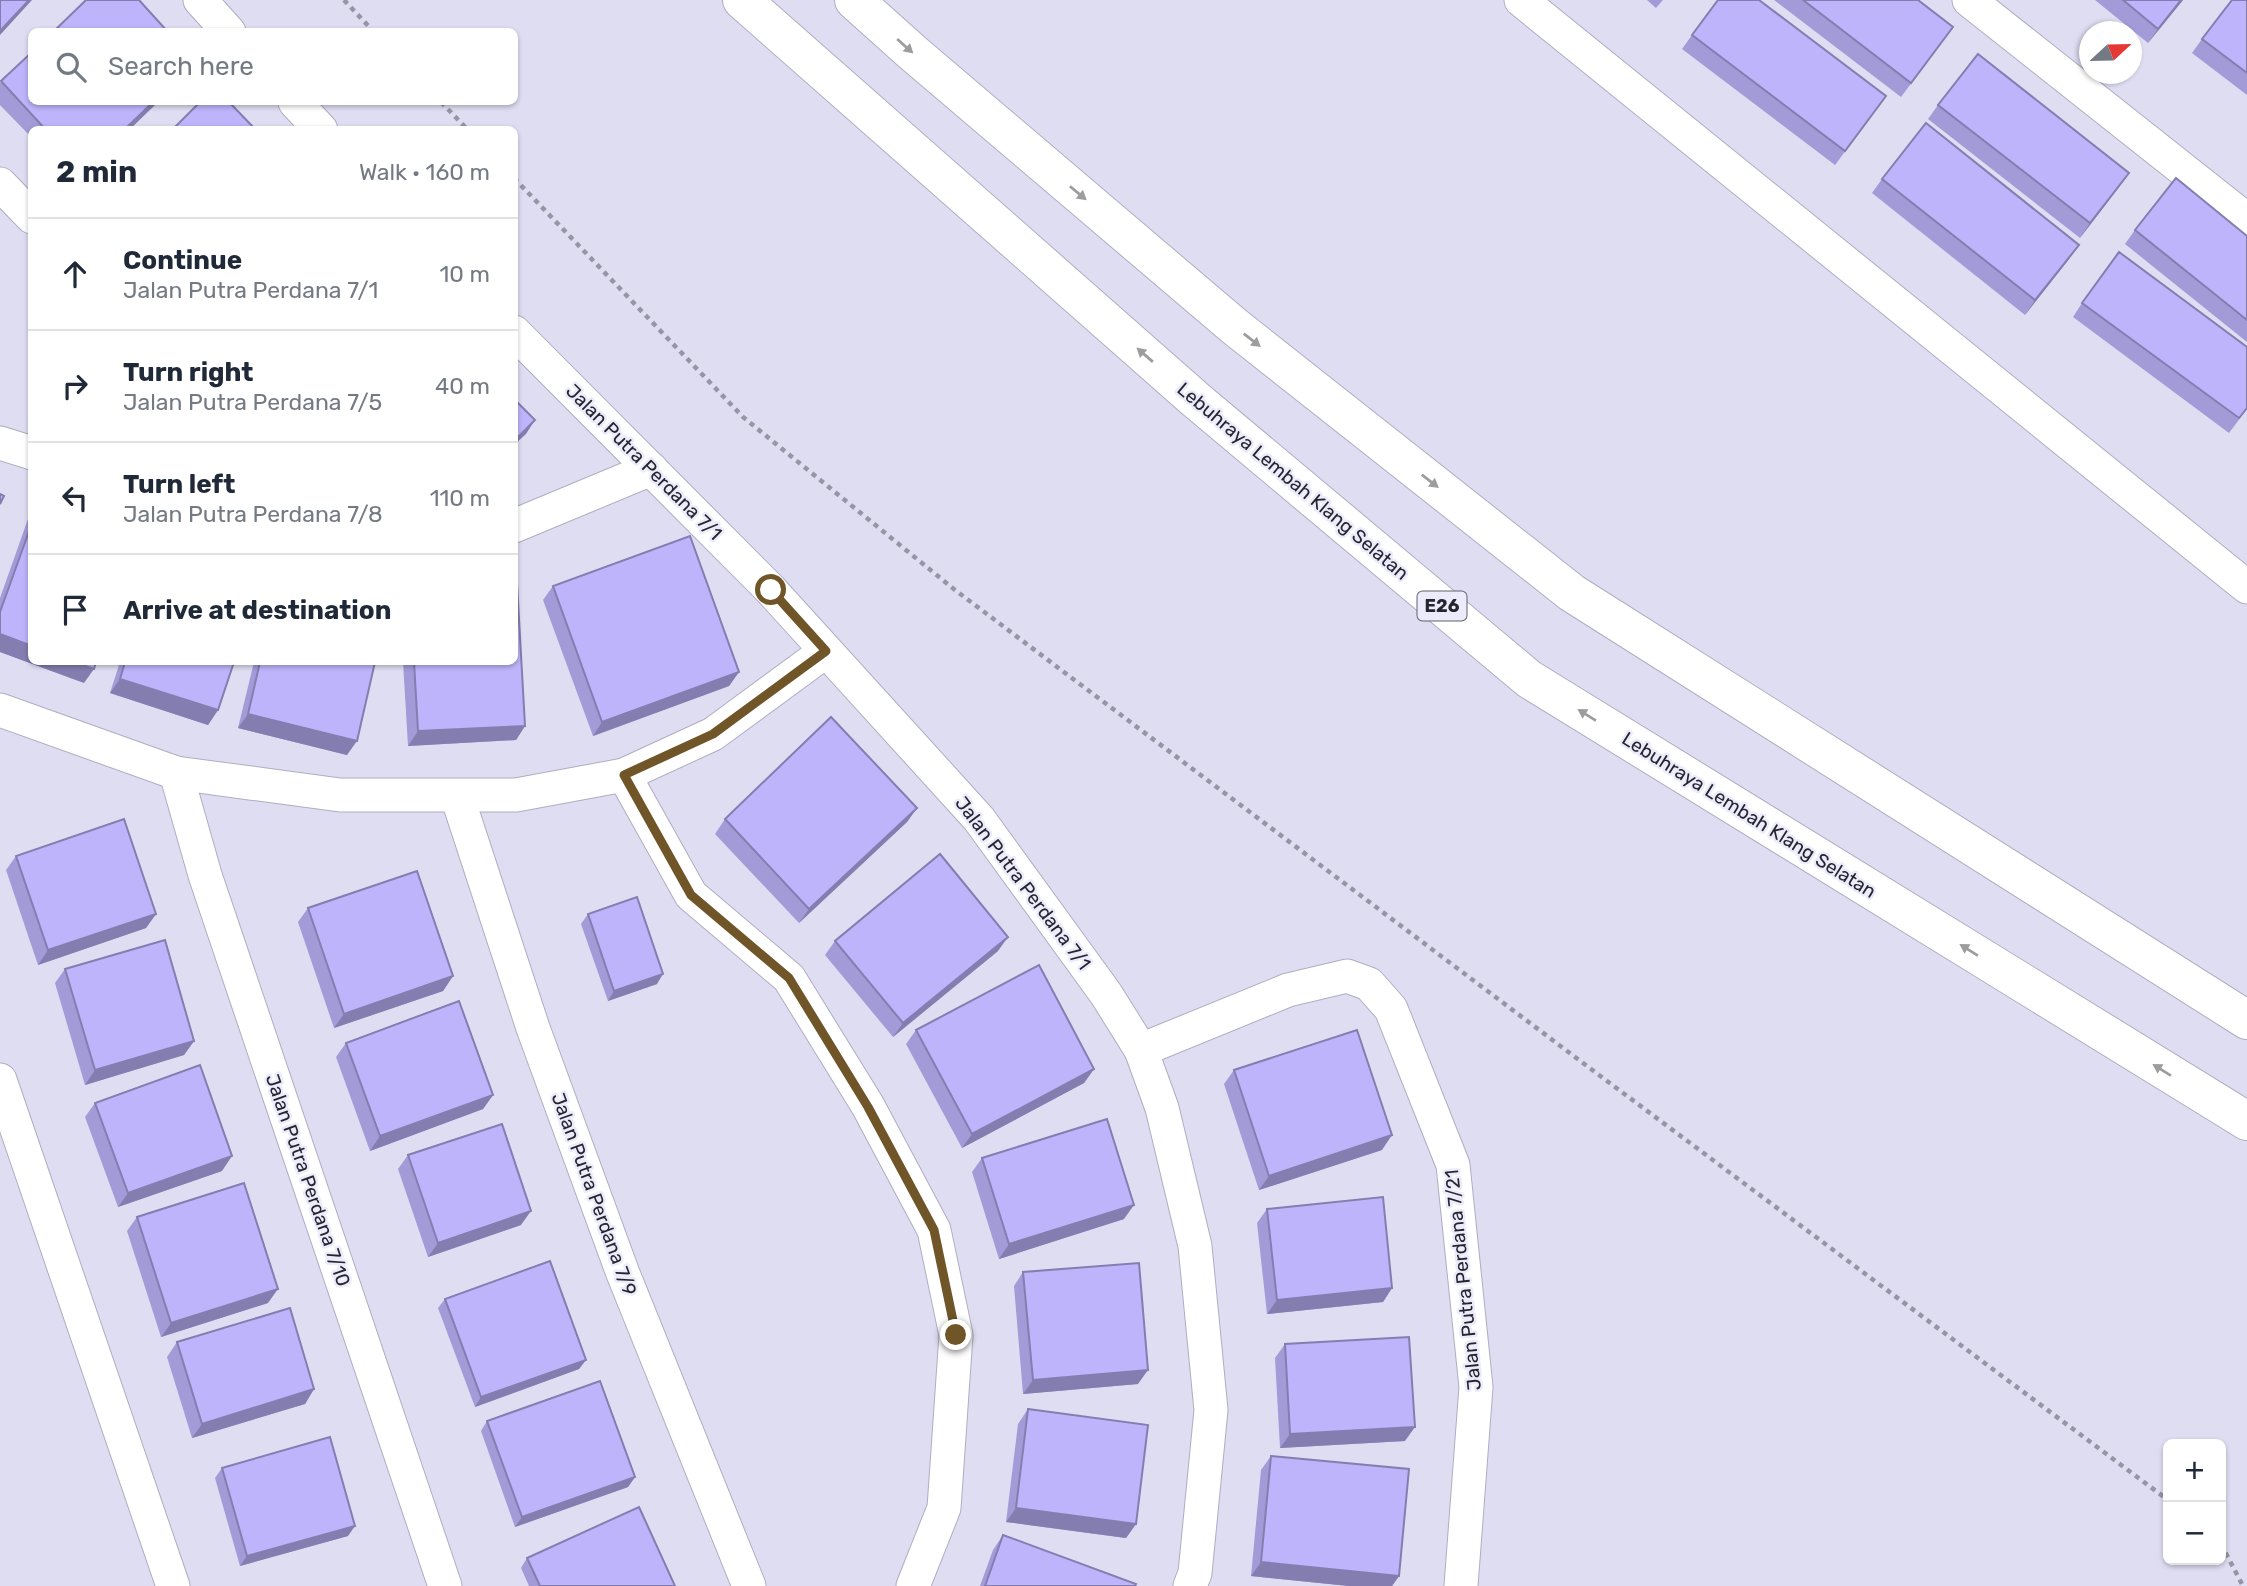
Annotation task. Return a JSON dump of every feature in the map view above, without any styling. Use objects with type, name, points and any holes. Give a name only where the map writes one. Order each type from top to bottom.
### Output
[{"type":"highway","name":"Lebuhraya Lembah Klang Selatan","points":[[742,0],[1196,400],[1529,679],[2234,1113]]},
{"type":"highway","points":[[854,0],[1234,326],[1572,593],[2247,1020]]},
{"type":"street","points":[[200,0],[225,28]]},
{"type":"street","points":[[1521,0],[2247,587]]},
{"type":"street","points":[[1969,0],[2247,220]]},
{"type":"street","points":[[298,105],[317,126]]},
{"type":"street","points":[[0,184],[28,213]]},
{"type":"street","name":"Jalan Putra Perdana 7/1","points":[[518,336],[771,590],[979,819],[1105,994],[1141,1050],[1161,1108],[1195,1246],[1210,1396],[1211,1410],[1195,1573],[1189,1586]]},
{"type":"street","points":[[0,443],[28,452]]},
{"type":"street","points":[[518,524],[650,469]]},
{"type":"street","points":[[0,710],[176,773],[340,795],[516,794],[624,775],[713,734],[826,651]]},
{"type":"street","name":"Jalan Putra Perdana 7/10","points":[[176,773],[205,875],[445,1586]]},
{"type":"street","points":[[624,775],[691,895],[789,978],[868,1107],[934,1230],[956,1335],[944,1508],[913,1586]]},
{"type":"street","name":"Jalan Putra Perdana 7/9","points":[[457,796],[533,1028],[622,1271],[749,1586]]},
{"type":"street","name":"Jalan Putra Perdana 7/21","points":[[1141,1050],[1288,990],[1348,976],[1369,985],[1391,1009],[1453,1165],[1476,1387],[1461,1586]]},
{"type":"street","points":[[0,1080],[173,1586]]},
{"type":"path","points":[[344,0],[370,28]]},
{"type":"path","points":[[444,105],[464,126]]},
{"type":"path","points":[[518,182],[743,417],[955,590],[2163,1496]]},
{"type":"path","points":[[2226,1554],[2243,1586]]},
{"type":"building","points":[[0,0],[29,0],[0,31]]},
{"type":"building","points":[[86,0],[139,0],[164,28],[57,28]]},
{"type":"building","points":[[1718,0],[1759,0],[1886,96],[1845,151],[1692,35]]},
{"type":"building","points":[[1803,0],[1918,0],[1953,27],[1911,83]]},
{"type":"building","points":[[2123,0],[2181,0],[2158,29]]},
{"type":"building","points":[[2232,0],[2247,0],[2247,73],[2202,39]]},
{"type":"building","points":[[1978,54],[2129,173],[2090,223],[1938,105]]},
{"type":"building","points":[[28,56],[28,105],[150,105],[128,126],[42,126],[1,81]]},
{"type":"building","points":[[197,105],[232,105],[252,126],[176,126]]},
{"type":"building","points":[[1926,123],[2079,245],[2035,300],[1882,179]]},
{"type":"building","points":[[2176,178],[2247,236],[2247,320],[2135,230]]},
{"type":"building","points":[[2119,252],[2247,347],[2247,408],[2239,418],[2082,303]]},
{"type":"building","points":[[518,403],[535,420],[518,437]]},
{"type":"building","points":[[28,534],[28,644],[0,634],[0,612]]},
{"type":"building","points":[[690,536],[739,672],[602,722],[553,586]]},
{"type":"building","points":[[518,601],[525,726],[418,731],[414,665],[518,665]]},
{"type":"building","points":[[124,665],[233,665],[218,710],[120,679]]},
{"type":"building","points":[[259,665],[374,665],[357,741],[248,714]]},
{"type":"building","points":[[831,717],[917,808],[809,909],[725,819]]},
{"type":"building","points":[[124,819],[156,914],[48,950],[16,856]]},
{"type":"building","points":[[940,854],[1008,937],[903,1023],[835,941]]},
{"type":"building","points":[[417,871],[453,976],[344,1014],[308,908]]},
{"type":"building","points":[[637,897],[663,974],[614,991],[588,914]]},
{"type":"building","points":[[165,940],[194,1041],[95,1070],[65,969]]},
{"type":"building","points":[[1039,965],[1094,1069],[972,1134],[916,1030]]},
{"type":"building","points":[[459,1001],[493,1095],[380,1136],[346,1043]]},
{"type":"building","points":[[1357,1030],[1392,1135],[1269,1176],[1234,1070]]},
{"type":"building","points":[[200,1065],[232,1156],[128,1193],[95,1103]]},
{"type":"building","points":[[1107,1119],[1134,1205],[1009,1244],[982,1158]]},
{"type":"building","points":[[502,1124],[531,1211],[438,1243],[408,1155]]},
{"type":"building","points":[[244,1183],[278,1289],[171,1323],[137,1217]]},
{"type":"building","points":[[1383,1197],[1392,1288],[1277,1300],[1267,1209]]},
{"type":"building","points":[[550,1261],[586,1360],[481,1397],[445,1299]]},
{"type":"building","points":[[1139,1263],[1148,1370],[1033,1380],[1023,1272]]},
{"type":"building","points":[[290,1308],[314,1389],[202,1424],[177,1342]]},
{"type":"building","points":[[1409,1337],[1415,1427],[1290,1434],[1285,1344]]},
{"type":"building","points":[[600,1381],[635,1477],[522,1517],[487,1421]]},
{"type":"building","points":[[1028,1409],[1148,1425],[1136,1524],[1016,1508]]},
{"type":"building","points":[[330,1437],[355,1526],[247,1556],[222,1468]]},
{"type":"building","points":[[1271,1456],[1409,1469],[1399,1576],[1261,1562]]},
{"type":"building","points":[[639,1507],[675,1586],[540,1586],[527,1558]]},
{"type":"building","points":[[1003,1535],[1136,1584],[985,1586]]},
{"type":"route","points":[[771,590],[826,651],[713,734],[624,775],[691,895],[789,978],[868,1107],[934,1230],[956,1335]]}]
